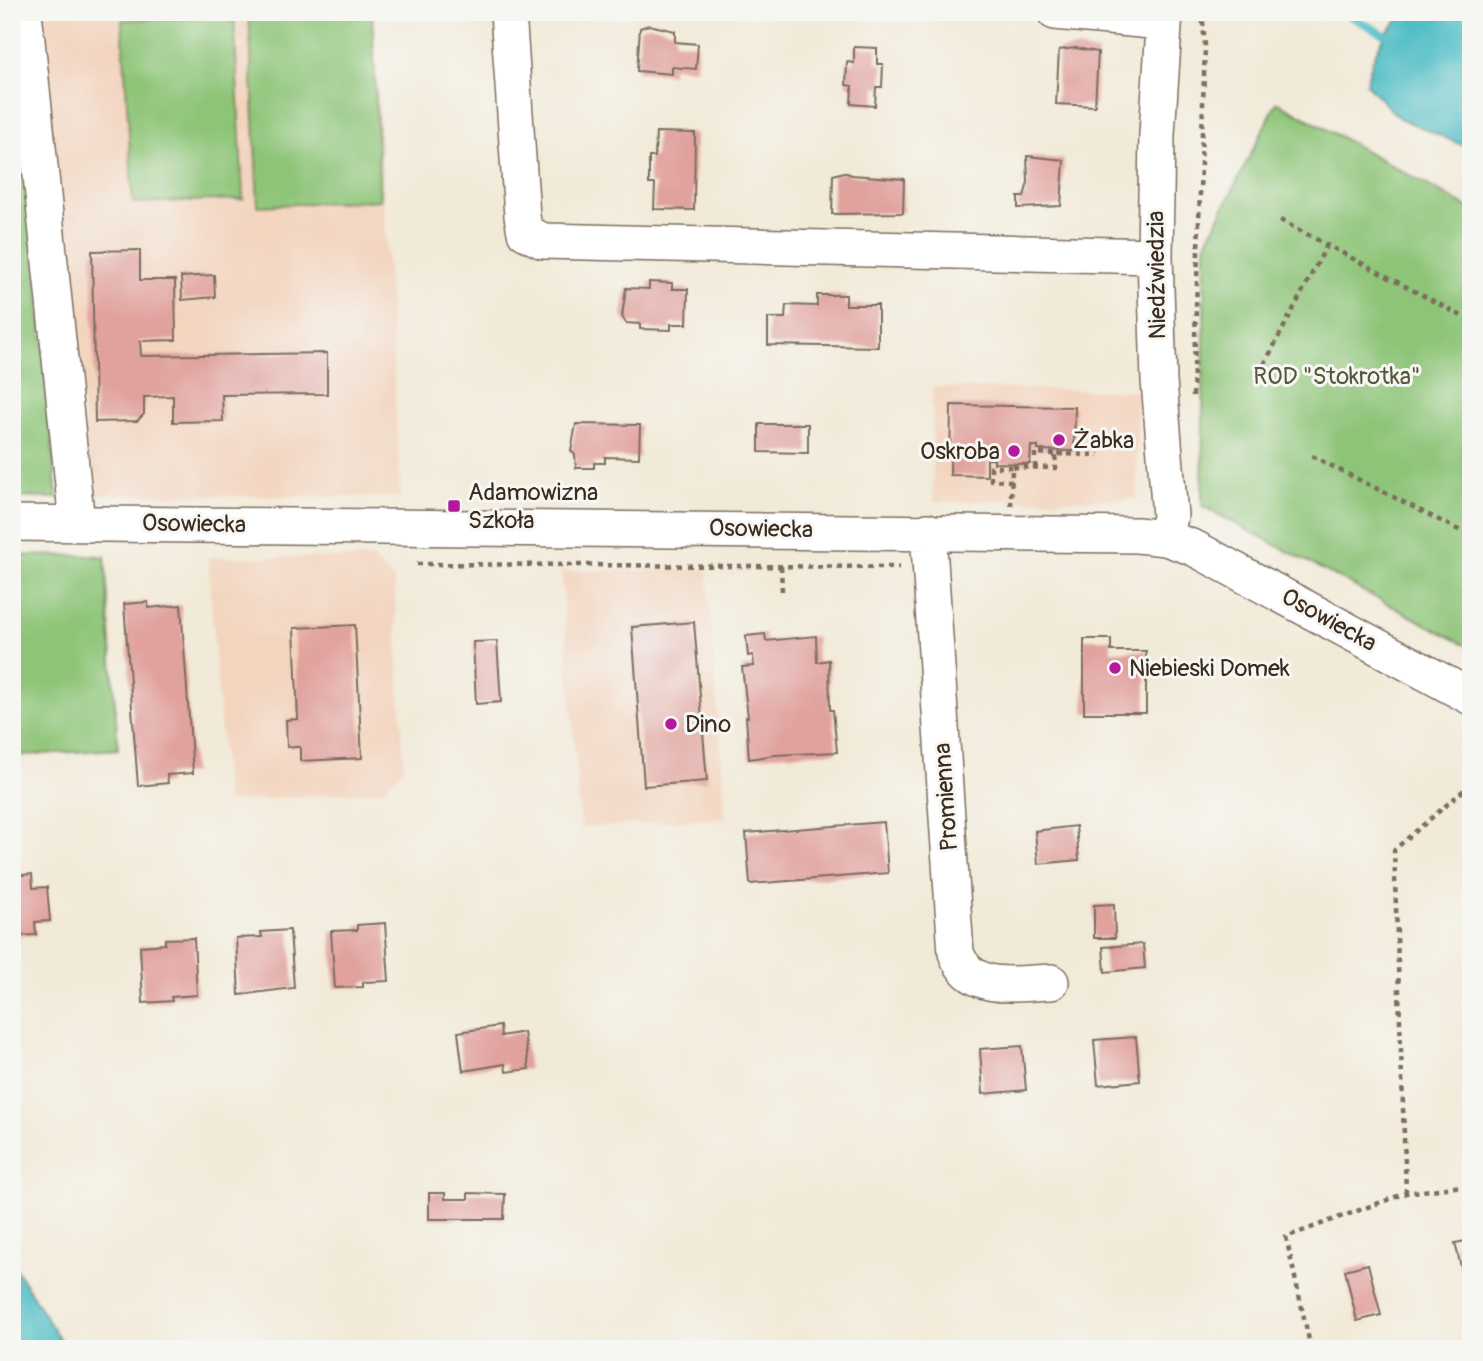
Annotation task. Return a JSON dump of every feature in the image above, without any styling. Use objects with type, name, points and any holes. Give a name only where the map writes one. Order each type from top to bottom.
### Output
[{"type":"street","points":[[24,12],[77,523]]},
{"type":"street","points":[[509,12],[522,216],[526,232],[542,241],[1155,256]]},
{"type":"street","points":[[1055,12],[1163,17]]},
{"type":"street","name":"Niedźwiedzia","points":[[1163,17],[1155,256],[1159,381],[1170,516],[1166,538]]},
{"type":"street","name":"Osowiecka","points":[[12,523],[929,547],[1105,533],[1166,538],[1235,568],[1471,697]]},
{"type":"street","name":"Promienna","points":[[929,547],[956,953],[968,974],[981,981],[995,984],[1051,982]]},
{"type":"path","points":[[1191,407],[1196,385],[1205,46],[1202,12]]},
{"type":"path","points":[[1280,220],[1471,321]]},
{"type":"path","points":[[1255,382],[1327,244]]},
{"type":"path","points":[[1035,468],[1035,453],[1100,455]]},
{"type":"path","points":[[1012,481],[991,480],[991,467],[1056,468],[1055,454]]},
{"type":"path","points":[[1312,456],[1471,536]]},
{"type":"path","points":[[1011,513],[1012,467]]},
{"type":"path","points":[[417,564],[910,567],[929,547]]},
{"type":"path","points":[[780,566],[782,591]]},
{"type":"path","points":[[1406,1194],[1394,850],[1471,784]]},
{"type":"path","points":[[1311,1349],[1286,1237],[1406,1194],[1471,1185]]},
{"type":"shaded area","points":[[39,12],[373,12],[401,497],[92,495]]},
{"type":"shaded area","points":[[932,387],[1137,391],[1137,499],[933,502]]},
{"type":"shaded area","points":[[208,557],[372,558],[394,579],[404,768],[384,790],[226,802]]},
{"type":"shaded area","points":[[707,569],[726,818],[581,828],[561,571]]},
{"type":"green space","points":[[12,12],[57,498],[12,497]]},
{"type":"green space","points":[[249,12],[372,12],[380,200],[258,206]]},
{"type":"green space","points":[[234,16],[243,199],[133,203],[122,20]]},
{"type":"green space","name":"ROD \"Stokrotka\"","points":[[1277,102],[1471,209],[1471,648],[1202,506],[1205,245]]},
{"type":"green space","points":[[12,555],[105,556],[118,749],[12,756]]},
{"type":"water","points":[[1409,12],[1471,12],[1471,149],[1399,118],[1366,84],[1380,44],[1392,26]]},
{"type":"water","points":[[12,1263],[62,1343],[62,1349],[12,1349]]},
{"type":"building","points":[[649,25],[675,31],[675,42],[698,44],[696,69],[672,67],[672,74],[637,71],[640,28]]},
{"type":"building","points":[[854,47],[877,48],[877,64],[883,64],[882,87],[876,87],[875,106],[851,104],[852,86],[846,85],[847,62],[854,63]]},
{"type":"building","points":[[1076,48],[1098,52],[1095,106],[1056,104],[1059,50]]},
{"type":"building","points":[[656,132],[695,133],[694,210],[654,209],[655,184],[649,184],[649,157],[655,157]]},
{"type":"building","points":[[1027,156],[1064,160],[1061,206],[1018,208],[1018,197],[1024,197],[1028,182]]},
{"type":"building","points":[[844,172],[904,179],[903,213],[832,214],[833,175]]},
{"type":"building","points":[[140,250],[140,280],[175,280],[176,340],[140,341],[141,356],[327,353],[327,394],[222,395],[223,421],[173,422],[173,396],[144,397],[144,414],[137,421],[95,422],[92,251]]},
{"type":"building","points":[[214,275],[215,297],[182,300],[181,277]]},
{"type":"building","points":[[649,282],[672,283],[672,289],[688,289],[687,324],[671,324],[671,330],[640,329],[640,324],[626,323],[622,316],[626,288],[649,289]]},
{"type":"building","points":[[817,295],[846,295],[846,305],[878,305],[878,347],[768,345],[768,318],[785,318],[786,305],[817,306]]},
{"type":"building","points":[[951,405],[1075,407],[1074,451],[1038,450],[1038,446],[1031,446],[1030,464],[994,463],[994,459],[987,459],[987,476],[950,475]]},
{"type":"building","points":[[576,424],[640,425],[639,458],[605,457],[605,463],[594,463],[594,468],[576,468],[575,455],[571,451]]},
{"type":"building","points":[[759,424],[808,424],[808,453],[759,452]]},
{"type":"building","points":[[148,602],[148,608],[181,605],[193,773],[167,775],[168,783],[138,786],[124,604]]},
{"type":"building","name":"Dino","points":[[694,622],[707,781],[644,786],[632,627]]},
{"type":"building","points":[[355,625],[362,758],[300,761],[300,747],[287,747],[286,720],[298,719],[294,628]]},
{"type":"building","points":[[765,634],[766,641],[816,636],[817,662],[829,660],[830,710],[833,710],[837,752],[749,759],[748,717],[742,667],[754,666],[753,655],[748,656],[746,636]]},
{"type":"building","name":"Niebieski Domek","points":[[1084,639],[1111,639],[1111,651],[1146,651],[1146,713],[1084,713]]},
{"type":"building","points":[[497,641],[501,702],[476,704],[473,642]]},
{"type":"building","points":[[884,822],[888,873],[750,884],[746,833]]},
{"type":"building","points":[[1076,826],[1079,860],[1038,864],[1035,831]]},
{"type":"building","points":[[32,874],[33,888],[47,887],[50,921],[35,922],[36,935],[12,936],[12,876]]},
{"type":"building","points":[[1114,904],[1115,938],[1094,938],[1094,905]]},
{"type":"building","points":[[385,923],[389,981],[363,982],[363,987],[335,988],[331,931],[357,930],[357,925]]},
{"type":"building","points":[[290,930],[294,988],[239,995],[236,938],[262,937],[261,932]]},
{"type":"building","points":[[194,938],[197,995],[171,997],[172,1001],[143,1003],[140,946],[165,944],[165,939]]},
{"type":"building","points":[[1143,944],[1145,968],[1105,972],[1103,947]]},
{"type":"building","points":[[500,1026],[501,1036],[524,1032],[529,1069],[506,1072],[505,1064],[463,1071],[458,1032]]},
{"type":"building","points":[[1136,1037],[1140,1081],[1098,1085],[1094,1040]]},
{"type":"building","points":[[1022,1046],[1026,1090],[983,1094],[980,1049]]},
{"type":"building","points":[[429,1193],[445,1193],[445,1199],[468,1199],[468,1193],[505,1194],[504,1219],[429,1219]]},
{"type":"building","points":[[1471,1240],[1471,1290],[1467,1291],[1455,1243]]},
{"type":"building","points":[[1368,1264],[1381,1315],[1357,1321],[1345,1270]]},
{"type":"waterway","points":[[1342,12],[1395,40]]},
{"type":"place","name":"Żabka","points":[[1059,440]]},
{"type":"place","name":"Oskroba","points":[[1014,451]]},
{"type":"place","name":"Adamowizna Szkoła","points":[[454,506]]},
{"type":"place","name":"Niebieski Domek","points":[[1115,668]]},
{"type":"place","name":"Dino","points":[[671,724]]}]
